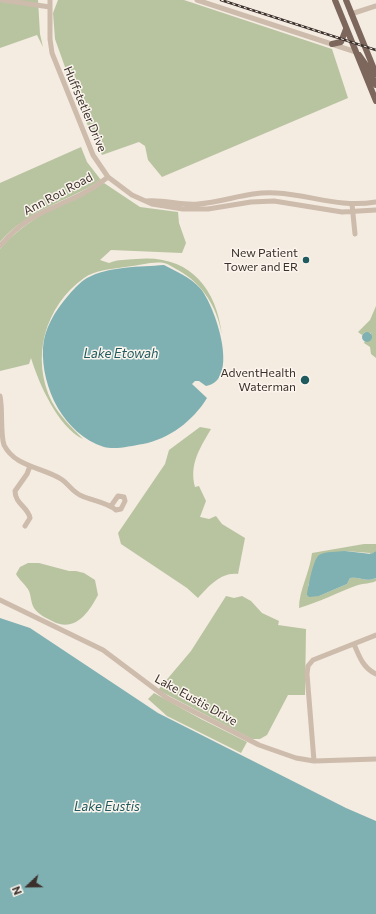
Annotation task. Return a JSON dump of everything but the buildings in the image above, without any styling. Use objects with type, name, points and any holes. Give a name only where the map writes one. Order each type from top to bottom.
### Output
[{"type":"main road","points":[[335,0],[376,101]]},
{"type":"main road","points":[[346,0],[376,74]]},
{"type":"main road","points":[[332,44],[341,42],[346,29]]},
{"type":"main road","points":[[356,52],[368,68],[376,85]]},
{"type":"street","points":[[2,0],[50,7]]},
{"type":"street","name":"Huffstetler Drive","points":[[50,0],[50,39],[55,63],[93,155],[108,178],[132,195],[152,204],[196,209],[274,200],[324,209],[353,212],[376,210]]},
{"type":"street","points":[[197,0],[356,52]]},
{"type":"street","points":[[351,14],[376,6]]},
{"type":"street","points":[[369,56],[376,59]]},
{"type":"street","name":"Ann Rou Road","points":[[0,246],[29,219],[41,211],[78,196],[108,178]]},
{"type":"street","name":"Huffstetler Drive","points":[[146,201],[196,204],[271,192],[330,202],[352,204],[376,202]]},
{"type":"street","points":[[352,204],[355,234]]},
{"type":"street","points":[[0,396],[2,408],[2,440],[4,445],[14,457],[30,466],[62,480],[73,492],[111,506]]},
{"type":"street","points":[[25,526],[30,518],[29,513],[18,503],[15,496],[16,491],[30,466]]},
{"type":"street","name":"Lake Eustis Drive","points":[[0,600],[40,621],[103,650],[156,691],[202,717],[259,745],[296,758],[314,761],[376,759]]},
{"type":"street","points":[[314,761],[307,674],[308,666],[311,662],[376,635]]},
{"type":"street","points":[[354,644],[363,663],[370,671],[376,674]]},
{"type":"green space","points":[[0,0],[38,0],[40,34],[43,47],[37,35],[0,48]]},
{"type":"green space","points":[[58,0],[184,0],[332,49],[348,98],[162,177],[148,160],[145,146],[139,142],[102,155],[80,109],[55,39],[53,13]]},
{"type":"green space","points":[[81,147],[87,162],[101,180],[35,214],[22,222],[0,242],[0,183]]},
{"type":"green space","points":[[104,183],[140,207],[178,212],[179,223],[186,243],[182,253],[111,250],[100,260],[109,263],[122,260],[154,259],[171,262],[184,268],[196,277],[206,288],[219,317],[222,335],[217,315],[202,289],[187,276],[168,264],[155,263],[109,269],[88,275],[59,303],[45,334],[42,351],[42,368],[45,385],[52,402],[62,417],[83,439],[65,425],[58,415],[44,392],[31,358],[29,364],[0,371],[0,249],[22,228],[35,219]]},
{"type":"green space","points":[[376,306],[376,358],[371,354],[370,347],[364,343],[365,341],[371,339],[371,333],[365,332],[362,335],[358,332],[370,320]]},
{"type":"green space","points":[[200,427],[211,429],[197,456],[193,471],[195,487],[199,486],[206,501],[200,517],[209,519],[216,516],[222,524],[245,538],[238,574],[226,575],[216,581],[198,598],[187,588],[121,544],[118,533],[165,464],[169,450]]},
{"type":"green space","points":[[364,544],[376,544],[376,551],[370,555],[370,553],[345,551],[314,569],[308,586],[319,596],[347,584],[350,578],[368,580],[376,578],[376,581],[358,585],[299,608],[299,601],[312,553]]},
{"type":"green space","points":[[28,563],[39,563],[69,571],[84,573],[95,580],[98,595],[90,609],[80,620],[67,625],[52,621],[40,614],[32,604],[29,591],[16,574],[20,567]]},
{"type":"green space","points":[[226,596],[234,598],[242,596],[251,601],[262,613],[279,621],[278,625],[306,629],[305,695],[288,695],[267,735],[260,739],[252,739],[158,690],[191,651]]},
{"type":"green space","points":[[154,693],[247,742],[241,753],[167,716],[148,699]]},
{"type":"water","name":"Lake Etowah","points":[[164,265],[192,281],[200,288],[206,297],[218,325],[222,342],[222,371],[216,381],[206,386],[199,381],[195,381],[192,384],[207,398],[195,414],[180,428],[153,442],[128,447],[104,447],[90,441],[77,432],[58,408],[46,379],[43,363],[45,334],[54,314],[63,302],[76,287],[87,278],[115,269]]},
{"type":"water","points":[[365,332],[369,332],[371,333],[371,341],[365,342],[362,339],[362,335]]},
{"type":"water","points":[[345,551],[371,554],[376,551],[376,578],[365,580],[350,578],[347,584],[319,596],[309,597],[307,595],[311,574],[319,555],[328,552]]},
{"type":"water","name":"Lake Eustis","points":[[0,618],[30,628],[158,713],[346,808],[376,821],[376,914],[0,914]]},
{"type":"railway","points":[[221,0],[376,50]]},
{"type":"place","name":"New Patient Tower and ER","points":[[306,260]]},
{"type":"place","name":"AdventHealth Waterman","points":[[305,380]]}]
